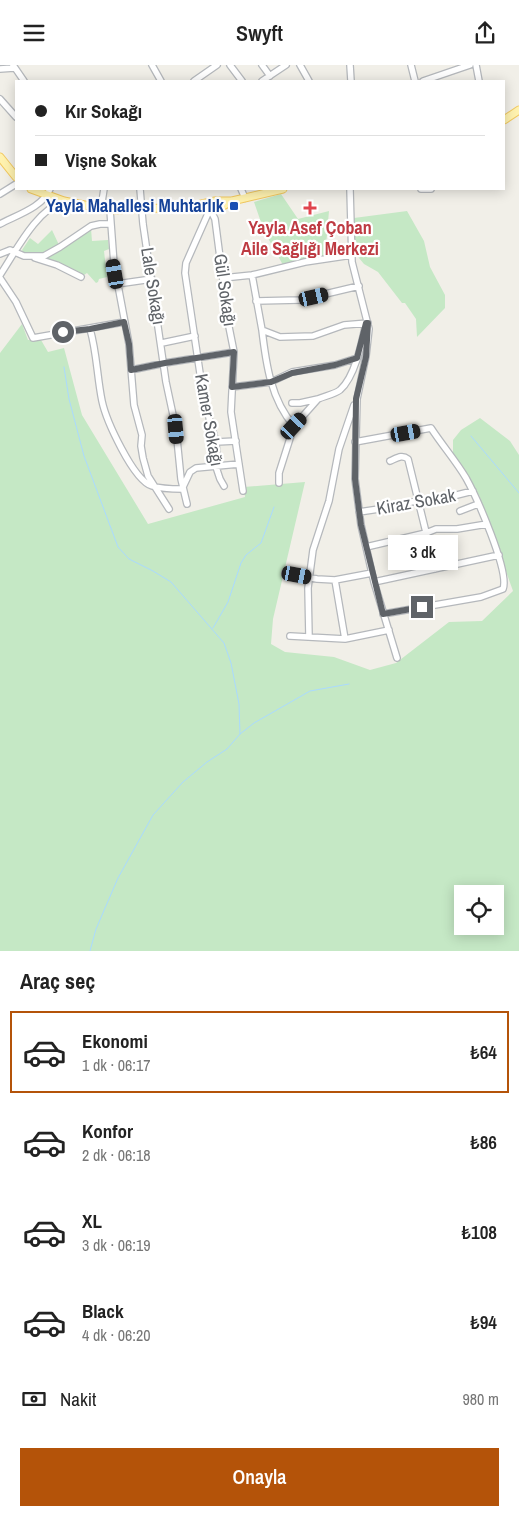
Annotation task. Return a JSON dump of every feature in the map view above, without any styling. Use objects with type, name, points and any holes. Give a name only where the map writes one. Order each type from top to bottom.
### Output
[{"type":"main road","points":[[505,119],[519,110]]},
{"type":"main road","points":[[1,161],[15,176]]},
{"type":"main road","points":[[190,207],[215,201],[232,201],[279,190]]},
{"type":"main road","points":[[48,192],[64,201],[110,210],[190,207],[210,209],[223,206],[232,201]]},
{"type":"street","points":[[152,65],[161,80]]},
{"type":"street","points":[[196,80],[218,65]]},
{"type":"street","points":[[230,65],[241,80]]},
{"type":"street","points":[[262,65],[270,76]]},
{"type":"street","points":[[264,80],[286,65]]},
{"type":"street","points":[[300,65],[308,80]]},
{"type":"street","points":[[350,65],[351,80]]},
{"type":"street","points":[[410,65],[415,80]]},
{"type":"street","points":[[427,80],[470,65]]},
{"type":"street","points":[[476,65],[479,80]]},
{"type":"street","points":[[0,69],[14,67],[23,80]]},
{"type":"street","points":[[0,99],[15,116]]},
{"type":"street","points":[[0,194],[15,186]]},
{"type":"street","points":[[101,208],[104,190]]},
{"type":"street","name":"Lale Sokağı","points":[[140,190],[141,209],[165,363],[166,382],[176,429],[182,489],[186,503]]},
{"type":"street","points":[[241,190],[245,198]]},
{"type":"street","points":[[310,637],[308,605],[309,577],[313,550],[329,501],[338,449],[356,399],[366,357],[367,323],[352,255],[350,190]]},
{"type":"street","points":[[0,224],[42,201],[48,192]]},
{"type":"street","points":[[64,201],[56,204],[40,216],[0,277],[16,302],[33,337],[124,322]]},
{"type":"street","name":"Gül Sokağı","points":[[210,209],[215,219],[234,352],[231,412],[243,491]]},
{"type":"street","name":"Kamer Sokağı","points":[[210,209],[186,263],[185,273],[204,400],[216,442],[216,467],[224,486]]},
{"type":"street","points":[[110,210],[112,250],[129,344],[135,410],[142,435],[143,458],[148,476],[169,509]]},
{"type":"street","points":[[30,257],[44,256],[91,226],[110,224]]},
{"type":"street","points":[[0,254],[10,250],[19,255],[57,265],[81,277]]},
{"type":"street","points":[[223,278],[252,275],[305,262],[352,255]]},
{"type":"street","points":[[252,275],[271,382],[281,408],[294,426]]},
{"type":"street","points":[[117,284],[152,279]]},
{"type":"street","points":[[256,301],[300,300],[358,286]]},
{"type":"street","points":[[262,331],[280,337],[313,336],[344,325],[367,323]]},
{"type":"street","points":[[292,403],[318,399],[342,388],[357,358],[367,323]]},
{"type":"street","points":[[90,329],[95,345],[102,401],[129,464],[138,477],[150,485],[167,489],[182,489],[190,472],[202,467],[239,464]]},
{"type":"street","points":[[162,343],[195,337]]},
{"type":"street","points":[[131,370],[234,352]]},
{"type":"street","points":[[232,387],[271,382],[292,373],[335,365],[357,358]]},
{"type":"street","points":[[278,483],[288,440],[294,426],[318,399]]},
{"type":"street","points":[[356,399],[355,479],[359,512],[374,582],[397,658]]},
{"type":"street","points":[[355,442],[431,428],[465,476],[473,491],[499,555],[505,584],[503,589],[481,597],[383,614]]},
{"type":"street","points":[[216,442],[236,441]]},
{"type":"street","points":[[390,461],[401,457],[408,459],[435,569]]},
{"type":"street","name":"Kiraz Sokak","points":[[359,512],[399,506],[418,500],[437,500],[473,491]]},
{"type":"street","points":[[460,511],[478,504]]},
{"type":"street","points":[[366,547],[436,529],[457,529],[487,524]]},
{"type":"street","points":[[420,573],[432,555]]},
{"type":"street","points":[[374,582],[499,555]]},
{"type":"street","points":[[285,573],[335,579],[372,573]]},
{"type":"street","points":[[335,579],[345,639]]},
{"type":"street","points":[[290,636],[345,639],[389,630]]},
{"type":"green space","points":[[281,194],[298,219],[329,211],[325,257],[283,265],[264,231],[254,202]]},
{"type":"green space","points":[[407,211],[424,241],[430,267],[445,295],[445,308],[417,337],[416,319],[405,303],[402,303],[378,272],[364,264],[354,252],[354,218]]},
{"type":"green space","points":[[91,229],[92,241],[108,240],[109,249],[104,251],[107,277],[99,279],[96,283],[87,273],[84,275],[60,264],[44,260],[44,258],[66,247]]},
{"type":"green space","points":[[52,230],[59,245],[39,254],[23,252],[22,250],[30,238],[38,244]]},
{"type":"green space","points":[[22,324],[28,340],[41,340],[48,352],[64,348],[82,415],[148,524],[245,497],[244,487],[305,482],[273,619],[271,644],[285,652],[334,657],[370,670],[396,663],[449,622],[482,621],[513,591],[479,495],[453,458],[453,440],[461,430],[480,418],[510,441],[519,455],[519,951],[0,951],[0,353]]},
{"type":"waterway","points":[[64,367],[69,399],[84,456],[118,547],[129,559],[171,582],[224,643],[231,663],[239,704],[240,734]]},
{"type":"waterway","points":[[471,436],[519,493]]},
{"type":"waterway","points":[[213,628],[228,602],[241,563],[246,555],[261,543],[274,507]]},
{"type":"waterway","points":[[90,951],[96,929],[118,878],[153,815],[183,782],[207,762],[227,749],[240,734],[254,723],[310,691],[349,684]]},
{"type":"place","name":"Yayla Mahallesi Muhtarlık","points":[[234,206]]},
{"type":"place","name":"Yayla Asef Çoban Aile Sağlığı Merkezi","points":[[310,208]]},
{"type":"route","points":[[63,332],[124,322],[129,344],[131,370],[234,352],[232,387],[271,382],[284,375],[335,365],[357,358],[366,323],[368,323],[366,357],[356,399],[355,479],[361,525],[383,614],[422,607]]}]
